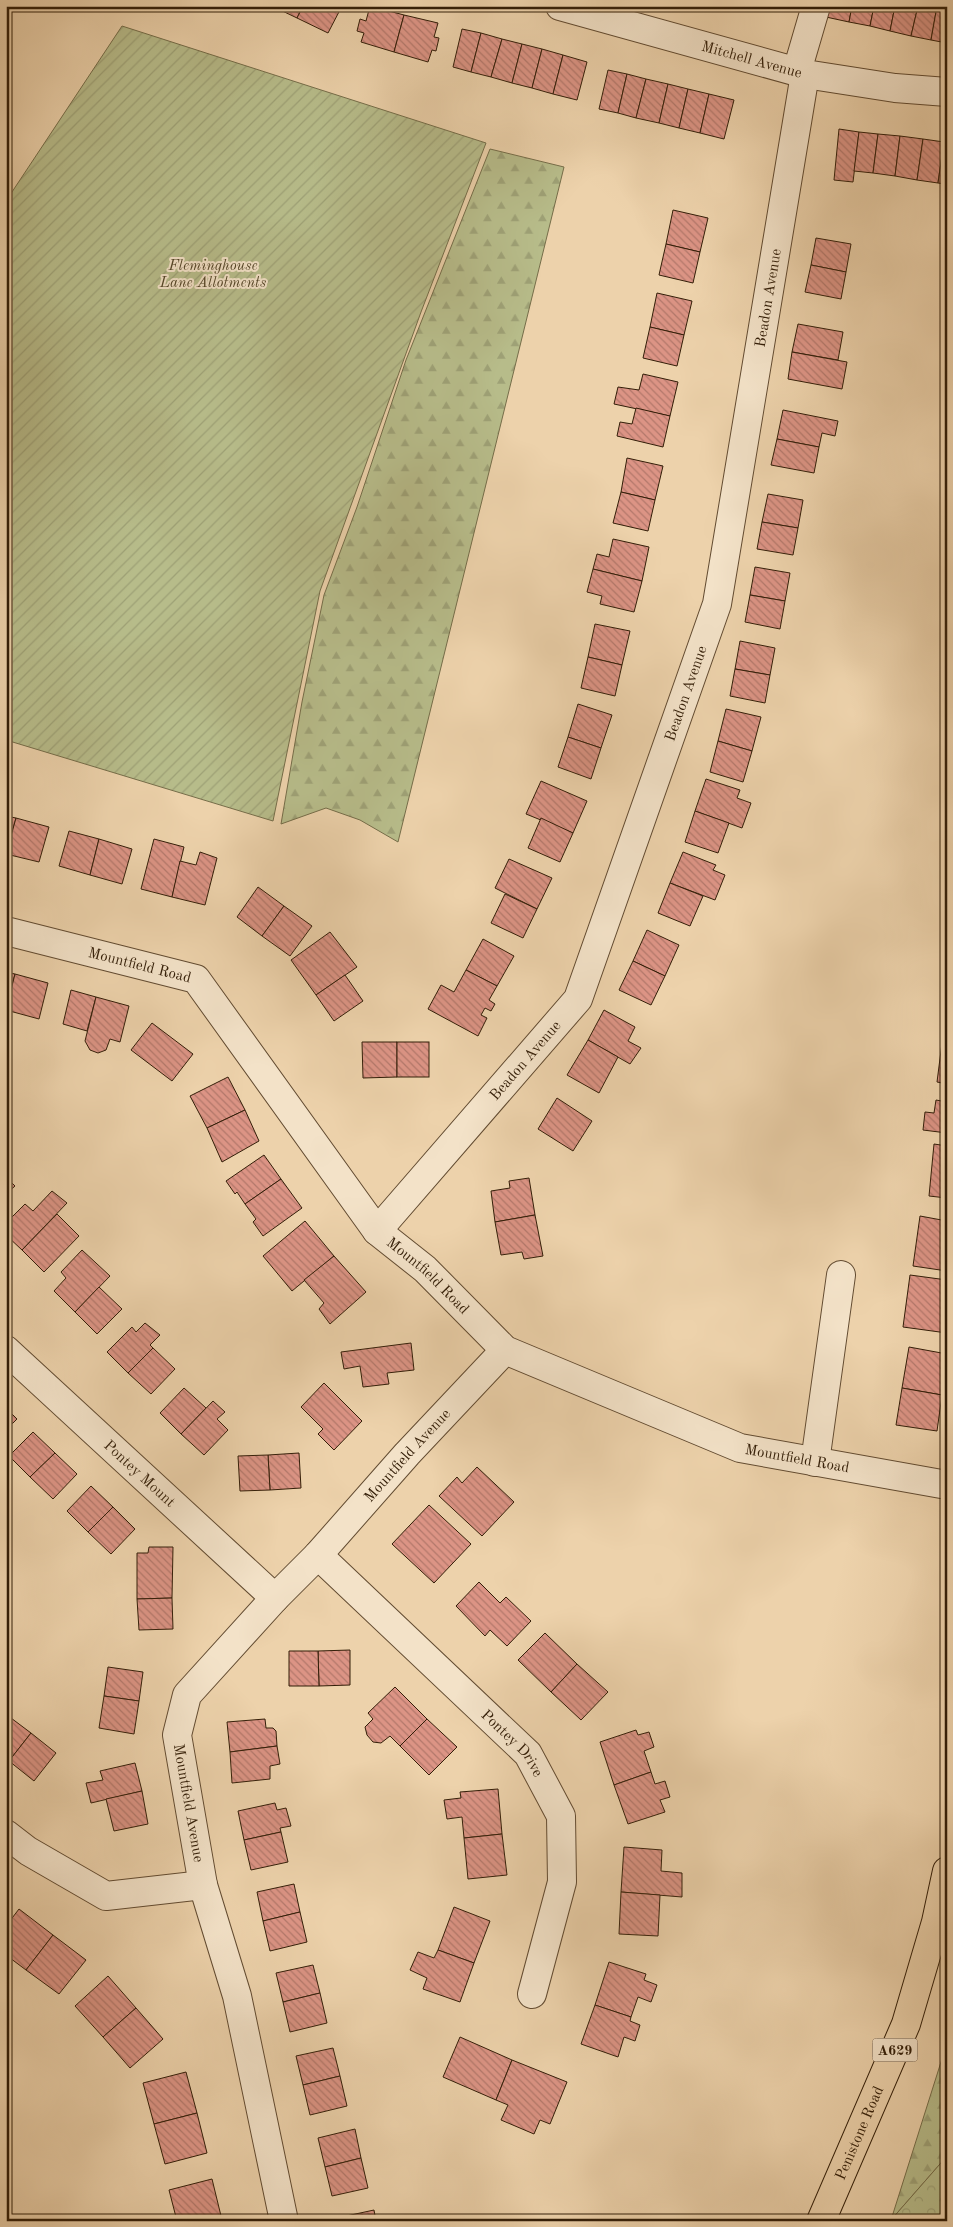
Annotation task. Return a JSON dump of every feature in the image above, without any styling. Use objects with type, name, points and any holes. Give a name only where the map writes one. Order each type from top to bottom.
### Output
[{"type":"highway","name":"Penistone Road","points":[[821,2221],[906,2024],[936,1922],[947,1871]]},
{"type":"street","name":"Mitchell Avenue","points":[[560,6],[801,73],[894,88],[947,92]]},
{"type":"street","name":"Beadon Avenue","points":[[377,1231],[578,999],[717,604],[801,73],[816,6]]},
{"type":"street","name":"Mountfield Road","points":[[6,931],[196,979],[377,1231],[425,1269],[505,1350],[740,1448],[947,1485]]},
{"type":"street","points":[[815,1462],[841,1276]]},
{"type":"street","name":"Pontey Mount","points":[[6,1350],[275,1598]]},
{"type":"street","name":"Mountfield Avenue","points":[[284,2221],[237,1996],[203,1885],[177,1735],[187,1695],[275,1598],[318,1555],[407,1454],[505,1350]]},
{"type":"street","name":"Pontey Drive","points":[[318,1555],[528,1754],[561,1816],[562,1882],[532,1994]]},
{"type":"street","points":[[6,1834],[28,1851],[106,1896],[203,1885]]},
{"type":"green space","name":"Fleminghouse Lane Allotments","points":[[122,26],[486,143],[421,312],[320,591],[273,821],[6,740],[6,201]]},
{"type":"green space","points":[[490,149],[564,167],[398,842],[360,820],[326,808],[281,824],[302,702],[324,595],[357,507],[406,360]]},
{"type":"green space","points":[[947,2043],[947,2156],[891,2220]]},
{"type":"green space","points":[[947,2156],[947,2221],[892,2221],[891,2220]]},
{"type":"building","points":[[272,6],[303,6],[297,18]]},
{"type":"building","points":[[303,6],[342,6],[328,33],[297,18]]},
{"type":"building","points":[[370,6],[404,15],[394,52],[361,42],[364,33],[357,31],[360,19],[366,21]]},
{"type":"building","points":[[829,6],[852,6],[849,22],[826,17]]},
{"type":"building","points":[[852,6],[874,6],[870,26],[849,22]]},
{"type":"building","points":[[874,6],[895,6],[890,31],[870,26]]},
{"type":"building","points":[[895,6],[918,6],[911,36],[890,31]]},
{"type":"building","points":[[918,6],[937,6],[931,40],[911,36]]},
{"type":"building","points":[[937,6],[947,6],[947,43],[931,40]]},
{"type":"building","points":[[404,15],[438,23],[434,37],[439,38],[436,51],[432,50],[428,62],[394,52]]},
{"type":"building","points":[[462,29],[481,33],[471,72],[453,67]]},
{"type":"building","points":[[481,33],[502,39],[491,77],[471,72]]},
{"type":"building","points":[[502,39],[522,44],[512,83],[491,77]]},
{"type":"building","points":[[522,44],[542,49],[532,88],[512,83]]},
{"type":"building","points":[[542,49],[563,55],[553,94],[532,88]]},
{"type":"building","points":[[563,55],[587,62],[577,100],[553,94]]},
{"type":"building","points":[[608,70],[627,74],[618,113],[599,109]]},
{"type":"building","points":[[627,74],[646,79],[636,118],[618,113]]},
{"type":"building","points":[[646,79],[668,84],[659,123],[636,118]]},
{"type":"building","points":[[668,84],[688,89],[679,128],[659,123]]},
{"type":"building","points":[[688,89],[709,94],[700,133],[679,128]]},
{"type":"building","points":[[709,94],[734,100],[724,139],[700,133]]},
{"type":"building","points":[[839,129],[859,132],[853,182],[834,180]]},
{"type":"building","points":[[859,132],[878,134],[873,173],[854,171]]},
{"type":"building","points":[[878,134],[900,136],[895,176],[873,173]]},
{"type":"building","points":[[900,136],[923,139],[917,180],[895,176]]},
{"type":"building","points":[[923,139],[944,142],[938,183],[917,180]]},
{"type":"building","points":[[944,142],[947,142],[947,193],[943,193],[944,184],[938,183]]},
{"type":"building","points":[[673,210],[708,218],[700,252],[666,244]]},
{"type":"building","points":[[816,238],[851,244],[846,272],[811,265]]},
{"type":"building","points":[[666,244],[700,252],[693,283],[659,275]]},
{"type":"building","points":[[811,265],[846,272],[841,299],[805,292]]},
{"type":"building","points":[[657,293],[692,301],[684,335],[650,327]]},
{"type":"building","points":[[798,324],[843,332],[838,360],[792,352]]},
{"type":"building","points":[[650,327],[684,335],[677,366],[643,358]]},
{"type":"building","points":[[792,352],[847,362],[842,389],[788,379]]},
{"type":"building","points":[[643,374],[678,382],[670,416],[614,404],[618,387],[639,390]]},
{"type":"building","points":[[636,408],[670,416],[663,447],[617,436],[620,422],[632,424]]},
{"type":"building","points":[[783,410],[838,421],[835,436],[822,433],[819,447],[777,439]]},
{"type":"building","points":[[777,439],[819,447],[814,473],[771,465]]},
{"type":"building","points":[[627,458],[663,466],[655,500],[621,492]]},
{"type":"building","points":[[621,492],[655,500],[648,531],[613,523]]},
{"type":"building","points":[[768,494],[803,500],[798,528],[762,522]]},
{"type":"building","points":[[762,522],[798,528],[793,555],[757,549]]},
{"type":"building","points":[[613,539],[649,547],[642,581],[593,569],[597,554],[609,557]]},
{"type":"building","points":[[755,567],[790,573],[785,601],[750,595]]},
{"type":"building","points":[[593,569],[642,581],[634,612],[600,604],[602,596],[587,592]]},
{"type":"building","points":[[750,595],[785,601],[780,629],[745,622]]},
{"type":"building","points":[[595,624],[630,631],[622,665],[588,657]]},
{"type":"building","points":[[740,641],[775,648],[770,675],[735,669]]},
{"type":"building","points":[[588,657],[622,665],[615,696],[581,688]]},
{"type":"building","points":[[735,669],[770,675],[765,703],[730,696]]},
{"type":"building","points":[[578,704],[612,715],[601,748],[568,737]]},
{"type":"building","points":[[726,709],[761,717],[752,751],[718,741]]},
{"type":"building","points":[[568,737],[601,748],[591,779],[558,767]]},
{"type":"building","points":[[718,741],[752,751],[743,782],[710,772]]},
{"type":"building","points":[[706,779],[740,790],[737,798],[751,803],[742,828],[695,811]]},
{"type":"building","points":[[541,781],[587,801],[573,833],[526,814]]},
{"type":"building","points":[[695,811],[729,823],[718,853],[685,842]]},
{"type":"building","points":[[6,816],[16,818],[6,854]]},
{"type":"building","points":[[16,818],[49,827],[39,862],[6,854]]},
{"type":"building","points":[[541,818],[573,833],[560,862],[528,848]]},
{"type":"building","points":[[69,831],[99,839],[90,875],[59,866]]},
{"type":"building","points":[[99,839],[132,849],[122,884],[90,875]]},
{"type":"building","points":[[154,839],[184,847],[172,897],[141,889]]},
{"type":"building","points":[[200,852],[217,858],[205,905],[172,897],[180,861],[196,865]]},
{"type":"building","points":[[683,852],[716,865],[713,870],[725,875],[715,900],[670,883]]},
{"type":"building","points":[[509,859],[552,878],[537,909],[495,888]]},
{"type":"building","points":[[670,883],[703,896],[690,926],[658,913]]},
{"type":"building","points":[[258,887],[284,906],[262,936],[237,917]]},
{"type":"building","points":[[505,894],[537,909],[523,938],[491,923]]},
{"type":"building","points":[[284,906],[312,926],[290,956],[262,936]]},
{"type":"building","points":[[647,930],[679,945],[665,976],[633,961]]},
{"type":"building","points":[[330,932],[357,967],[316,995],[291,960]]},
{"type":"building","points":[[483,939],[514,956],[497,986],[466,970]]},
{"type":"building","points":[[633,961],[665,976],[651,1005],[619,990]]},
{"type":"building","points":[[466,970],[497,986],[489,1000],[495,1004],[491,1011],[485,1008],[481,1015],[487,1018],[478,1036],[428,1009],[441,985],[454,992]]},
{"type":"building","points":[[6,972],[15,974],[6,1006]]},
{"type":"building","points":[[15,974],[48,983],[39,1019],[6,1010]]},
{"type":"building","points":[[345,975],[363,1001],[334,1021],[316,995]]},
{"type":"building","points":[[947,977],[947,1010],[942,1009]]},
{"type":"building","points":[[71,990],[96,997],[87,1031],[63,1024]]},
{"type":"building","points":[[96,997],[129,1006],[120,1042],[110,1039],[106,1050],[98,1053],[90,1050],[85,1041]]},
{"type":"building","points":[[604,1010],[635,1027],[628,1041],[641,1048],[630,1064],[588,1040]]},
{"type":"building","points":[[152,1023],[193,1054],[172,1081],[131,1050]]},
{"type":"building","points":[[943,1035],[947,1035],[947,1084],[937,1082]]},
{"type":"building","points":[[588,1040],[618,1057],[599,1093],[567,1075]]},
{"type":"building","points":[[362,1042],[397,1042],[397,1077],[363,1078]]},
{"type":"building","points":[[397,1042],[429,1042],[429,1077],[397,1077]]},
{"type":"building","points":[[228,1077],[245,1110],[207,1128],[190,1096]]},
{"type":"building","points":[[557,1098],[592,1121],[573,1151],[538,1129]]},
{"type":"building","points":[[936,1100],[947,1102],[947,1133],[923,1130],[925,1112],[934,1113]]},
{"type":"building","points":[[245,1110],[259,1141],[222,1162],[207,1128]]},
{"type":"building","points":[[934,1144],[947,1146],[947,1198],[929,1196]]},
{"type":"building","points":[[264,1155],[281,1179],[245,1204],[226,1181]]},
{"type":"building","points":[[6,1177],[15,1186],[6,1194]]},
{"type":"building","points":[[529,1178],[535,1215],[495,1222],[491,1191],[510,1188],[509,1181]]},
{"type":"building","points":[[281,1179],[302,1208],[263,1236],[253,1222],[256,1219],[245,1204]]},
{"type":"building","points":[[52,1191],[67,1203],[22,1250],[6,1235],[6,1223],[25,1204],[33,1211]]},
{"type":"building","points":[[57,1214],[79,1236],[44,1272],[22,1250]]},
{"type":"building","points":[[535,1215],[543,1256],[524,1259],[522,1252],[501,1255],[495,1222]]},
{"type":"building","points":[[920,1216],[947,1221],[947,1271],[913,1266]]},
{"type":"building","points":[[305,1221],[334,1256],[292,1291],[263,1256]]},
{"type":"building","points":[[82,1250],[110,1276],[75,1312],[54,1291],[66,1278],[61,1272]]},
{"type":"building","points":[[334,1256],[366,1292],[330,1324],[319,1309],[324,1303],[304,1280]]},
{"type":"building","points":[[910,1275],[947,1280],[947,1333],[903,1327]]},
{"type":"building","points":[[99,1287],[122,1309],[97,1334],[75,1312]]},
{"type":"building","points":[[145,1323],[160,1335],[150,1345],[153,1348],[128,1373],[107,1352],[132,1327],[136,1332]]},
{"type":"building","points":[[411,1343],[414,1370],[387,1373],[389,1384],[363,1387],[360,1366],[344,1369],[341,1352]]},
{"type":"building","points":[[909,1347],[947,1354],[942,1395],[902,1388]]},
{"type":"building","points":[[153,1348],[175,1369],[151,1394],[128,1373]]},
{"type":"building","points":[[324,1383],[362,1421],[334,1450],[318,1434],[323,1429],[301,1407]]},
{"type":"building","points":[[184,1388],[206,1408],[181,1434],[160,1413]]},
{"type":"building","points":[[902,1388],[942,1395],[937,1431],[896,1425]]},
{"type":"building","points":[[213,1401],[225,1412],[217,1419],[228,1430],[204,1455],[181,1434]]},
{"type":"building","points":[[6,1408],[17,1419],[6,1430]]},
{"type":"building","points":[[33,1432],[55,1453],[30,1477],[9,1456]]},
{"type":"building","points":[[55,1453],[77,1474],[53,1499],[30,1477]]},
{"type":"building","points":[[299,1453],[301,1488],[270,1490],[268,1455]]},
{"type":"building","points":[[268,1455],[270,1490],[240,1491],[238,1456]]},
{"type":"building","points":[[477,1467],[514,1502],[482,1536],[439,1496],[457,1477],[462,1483]]},
{"type":"building","points":[[91,1486],[113,1507],[88,1532],[67,1511]]},
{"type":"building","points":[[429,1505],[471,1544],[434,1583],[392,1544]]},
{"type":"building","points":[[113,1507],[135,1529],[111,1554],[88,1532]]},
{"type":"building","points":[[149,1547],[173,1547],[172,1598],[137,1599],[137,1553],[148,1553]]},
{"type":"building","points":[[479,1582],[500,1603],[506,1597],[531,1621],[507,1646],[490,1630],[485,1636],[456,1606]]},
{"type":"building","points":[[172,1598],[173,1629],[139,1630],[137,1599]]},
{"type":"building","points":[[545,1633],[577,1664],[551,1692],[518,1660]]},
{"type":"building","points":[[350,1650],[350,1685],[319,1686],[318,1651]]},
{"type":"building","points":[[289,1651],[318,1651],[319,1686],[289,1686]]},
{"type":"building","points":[[577,1664],[608,1692],[581,1720],[551,1692]]},
{"type":"building","points":[[108,1667],[143,1672],[139,1701],[104,1696]]},
{"type":"building","points":[[395,1687],[427,1719],[400,1746],[390,1736],[381,1743],[373,1742],[367,1735],[365,1727],[373,1719],[368,1713]]},
{"type":"building","points":[[104,1696],[139,1701],[134,1734],[99,1728]]},
{"type":"building","points":[[7,1715],[31,1733],[9,1761],[6,1759]]},
{"type":"building","points":[[265,1719],[266,1728],[273,1728],[276,1731],[277,1746],[230,1752],[227,1722]]},
{"type":"building","points":[[427,1719],[457,1747],[429,1775],[400,1746]]},
{"type":"building","points":[[636,1730],[638,1735],[649,1732],[654,1747],[644,1751],[651,1772],[614,1785],[600,1742]]},
{"type":"building","points":[[31,1733],[56,1753],[34,1781],[9,1761]]},
{"type":"building","points":[[277,1746],[280,1764],[270,1766],[270,1779],[232,1783],[230,1752]]},
{"type":"building","points":[[135,1763],[142,1791],[91,1803],[86,1783],[103,1780],[100,1771]]},
{"type":"building","points":[[651,1772],[655,1784],[665,1781],[670,1797],[660,1800],[665,1812],[628,1824],[614,1785]]},
{"type":"building","points":[[498,1789],[502,1834],[464,1838],[462,1817],[447,1819],[444,1800],[461,1798],[460,1792]]},
{"type":"building","points":[[142,1791],[148,1824],[114,1831],[106,1799]]},
{"type":"building","points":[[275,1803],[277,1810],[286,1808],[291,1826],[280,1828],[281,1832],[244,1840],[238,1811]]},
{"type":"building","points":[[281,1832],[288,1862],[251,1870],[244,1840]]},
{"type":"building","points":[[502,1834],[507,1875],[468,1879],[464,1838]]},
{"type":"building","points":[[624,1847],[662,1850],[661,1871],[682,1873],[682,1897],[621,1892]]},
{"type":"building","points":[[294,1884],[300,1912],[263,1921],[257,1892]]},
{"type":"building","points":[[621,1892],[660,1895],[658,1936],[619,1934]]},
{"type":"building","points":[[454,1907],[490,1921],[474,1963],[438,1950]]},
{"type":"building","points":[[19,1909],[53,1935],[26,1970],[6,1955],[6,1926]]},
{"type":"building","points":[[300,1912],[307,1942],[270,1951],[263,1921]]},
{"type":"building","points":[[53,1935],[86,1960],[59,1994],[26,1970]]},
{"type":"building","points":[[438,1950],[474,1963],[460,2002],[423,1989],[427,1978],[410,1970],[418,1952],[434,1958]]},
{"type":"building","points":[[609,1962],[646,1974],[644,1980],[657,1985],[651,2002],[638,1997],[631,2017],[595,2005]]},
{"type":"building","points":[[313,1965],[320,1993],[283,2002],[276,1973]]},
{"type":"building","points":[[108,1976],[136,2008],[103,2037],[75,2006]]},
{"type":"building","points":[[320,1993],[327,2023],[290,2032],[283,2002]]},
{"type":"building","points":[[595,2005],[631,2017],[630,2021],[640,2025],[635,2041],[624,2037],[618,2057],[581,2044]]},
{"type":"building","points":[[136,2008],[163,2039],[130,2068],[103,2037]]},
{"type":"building","points":[[460,2037],[512,2060],[496,2100],[443,2077]]},
{"type":"building","points":[[333,2048],[340,2076],[303,2085],[296,2056]]},
{"type":"building","points":[[512,2060],[567,2082],[550,2124],[540,2120],[534,2134],[501,2120],[508,2105],[496,2100]]},
{"type":"building","points":[[186,2072],[197,2113],[154,2124],[143,2083]]},
{"type":"building","points":[[340,2076],[347,2106],[310,2115],[303,2085]]},
{"type":"building","points":[[197,2113],[207,2153],[165,2164],[154,2124]]},
{"type":"building","points":[[355,2129],[361,2158],[325,2167],[318,2138]]},
{"type":"building","points":[[361,2158],[368,2188],[332,2196],[325,2167]]},
{"type":"building","points":[[212,2179],[222,2220],[177,2221],[169,2190]]},
{"type":"building","points":[[374,2210],[376,2221],[338,2221],[337,2218]]}]
